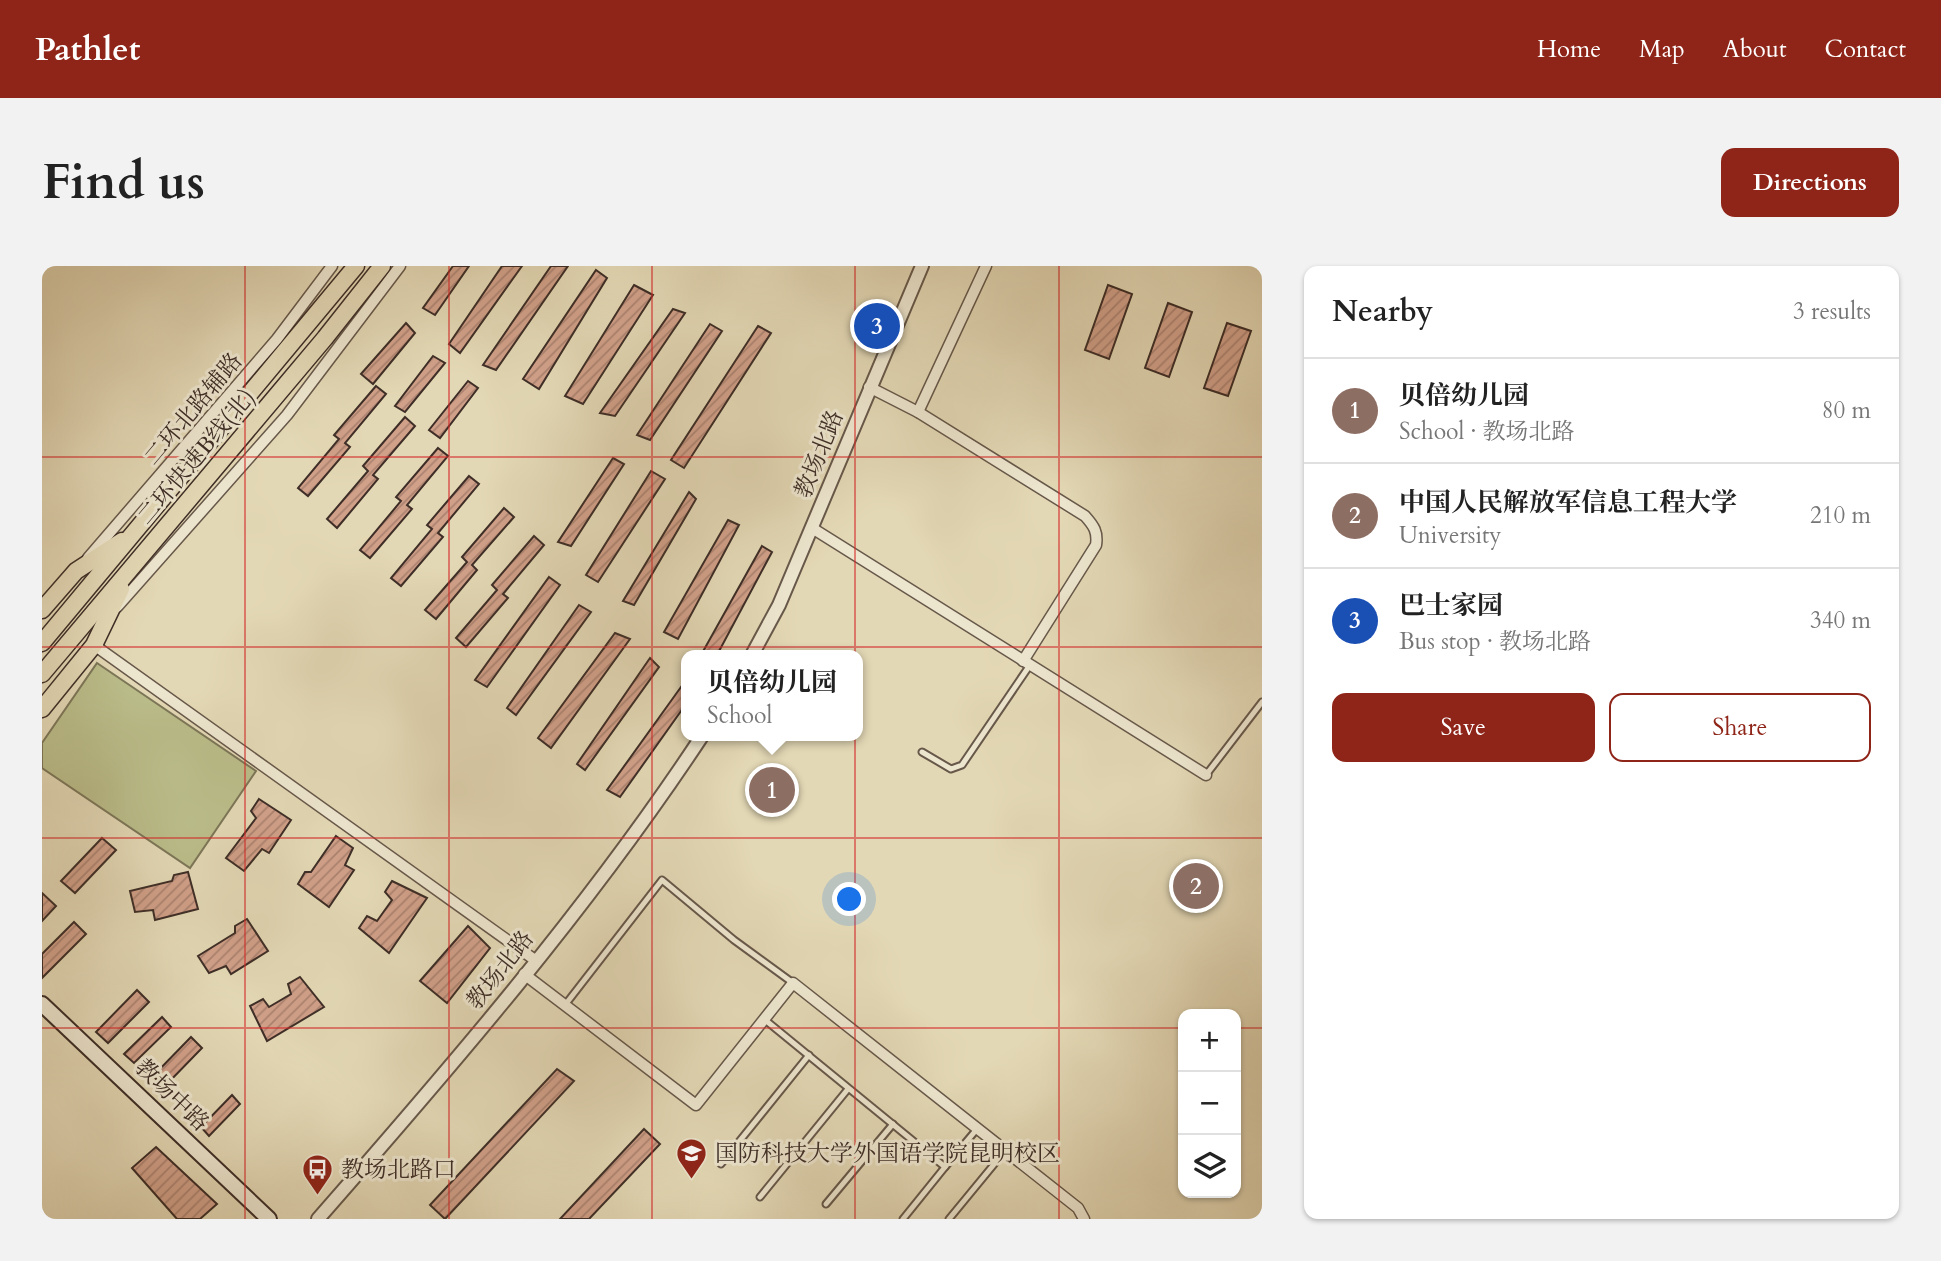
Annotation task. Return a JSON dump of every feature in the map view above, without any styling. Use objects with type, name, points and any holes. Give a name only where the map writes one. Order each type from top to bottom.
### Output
[{"type":"highway","points":[[42,643],[356,266]]},
{"type":"highway","name":"二环快速B线(北)","points":[[42,674],[334,328],[382,266]]},
{"type":"highway","points":[[42,610],[76,571],[138,530]]},
{"type":"highway","points":[[42,709],[94,645],[128,572]]},
{"type":"main road","name":"教场中路","points":[[42,1004],[269,1219]]},
{"type":"street","name":"二环北路辅路","points":[[76,571],[162,476],[278,339],[332,266]]},
{"type":"street","points":[[108,618],[287,415],[400,266]]},
{"type":"street","name":"教场北路","points":[[755,650],[779,605],[922,266]]},
{"type":"street","points":[[918,412],[986,266]]},
{"type":"street","points":[[869,387],[918,412],[1085,516],[1098,534],[1091,555],[1026,663]]},
{"type":"street","points":[[812,528],[1206,775]]},
{"type":"street","points":[[94,645],[535,960]]},
{"type":"street","name":"教场北路","points":[[318,1219],[524,974],[622,848],[698,741]]},
{"type":"street","points":[[524,974],[696,1105],[793,983],[1077,1208],[1084,1219]]},
{"type":"lane","points":[[922,752],[951,769],[962,765],[1026,663]]},
{"type":"lane","points":[[1206,775],[1262,702]]},
{"type":"lane","points":[[565,1005],[662,880],[734,940],[793,983]]},
{"type":"lane","points":[[764,1019],[946,1167]]},
{"type":"lane","points":[[721,1164],[809,1055]]},
{"type":"lane","points":[[760,1198],[848,1089]]},
{"type":"lane","points":[[826,1204],[893,1124]]},
{"type":"lane","points":[[903,1219],[977,1129]]},
{"type":"lane","points":[[949,1219],[1005,1152]]},
{"type":"green space","points":[[97,663],[256,771],[190,868],[42,768],[42,743]]},
{"type":"building","points":[[453,266],[469,266],[435,315],[423,308]]},
{"type":"building","points":[[502,266],[522,266],[460,353],[449,344]]},
{"type":"building","points":[[551,266],[568,266],[496,370],[483,365]]},
{"type":"building","points":[[596,270],[607,278],[539,389],[523,379]]},
{"type":"building","points":[[634,285],[653,295],[583,404],[565,396]]},
{"type":"building","points":[[1108,285],[1132,294],[1109,359],[1085,350]]},
{"type":"building","points":[[1168,303],[1192,312],[1169,377],[1145,368]]},
{"type":"building","points":[[673,309],[685,313],[615,416],[600,413]]},
{"type":"building","points":[[406,323],[415,333],[373,384],[361,374]]},
{"type":"building","points":[[1227,323],[1251,331],[1228,396],[1204,388]]},
{"type":"building","points":[[710,324],[722,331],[650,440],[637,435]]},
{"type":"building","points":[[758,326],[771,333],[684,468],[671,460]]},
{"type":"building","points":[[433,356],[445,363],[405,412],[395,406]]},
{"type":"building","points":[[468,381],[478,388],[440,438],[429,430]]},
{"type":"building","points":[[376,386],[386,394],[345,443],[350,447],[308,496],[298,488],[339,439],[334,435]]},
{"type":"building","points":[[405,417],[415,426],[373,475],[378,479],[337,528],[327,519],[368,471],[363,466]]},
{"type":"building","points":[[438,448],[448,456],[407,505],[412,509],[370,558],[360,550],[401,501],[396,497]]},
{"type":"building","points":[[613,458],[624,464],[571,546],[558,542]]},
{"type":"building","points":[[651,471],[665,479],[598,582],[586,575]]},
{"type":"building","points":[[469,476],[479,484],[438,533],[443,537],[401,586],[391,578],[432,529],[427,525]]},
{"type":"building","points":[[689,492],[696,499],[634,605],[623,601]]},
{"type":"building","points":[[504,508],[514,517],[472,565],[477,570],[436,619],[425,610],[467,562],[462,557]]},
{"type":"building","points":[[728,520],[739,525],[678,639],[664,632]]},
{"type":"building","points":[[534,536],[544,545],[503,594],[508,598],[466,647],[456,638],[497,590],[492,585]]},
{"type":"building","points":[[762,546],[772,552],[720,650],[704,650]]},
{"type":"building","points":[[549,577],[560,585],[487,687],[475,680]]},
{"type":"building","points":[[579,605],[591,612],[516,715],[507,708]]},
{"type":"building","points":[[615,633],[630,639],[551,748],[538,738]]},
{"type":"building","points":[[650,658],[659,667],[585,770],[577,764]]},
{"type":"building","points":[[681,687],[681,711],[620,797],[607,790]]},
{"type":"building","points":[[259,799],[291,820],[269,853],[262,849],[244,871],[226,858],[256,818],[251,811]]},
{"type":"building","points":[[336,836],[353,848],[345,865],[354,870],[329,907],[298,884],[305,872],[311,872]]},
{"type":"building","points":[[102,838],[116,850],[75,893],[61,881]]},
{"type":"building","points":[[188,872],[198,909],[155,920],[153,910],[135,912],[130,891],[172,881],[174,875]]},
{"type":"building","points":[[392,881],[427,898],[389,953],[359,928],[367,916],[377,921],[392,900],[385,892]]},
{"type":"building","points":[[42,893],[56,906],[42,921]]},
{"type":"building","points":[[247,919],[268,951],[231,974],[226,966],[209,973],[198,956],[235,933],[235,926]]},
{"type":"building","points":[[74,922],[86,934],[42,978],[42,954]]},
{"type":"building","points":[[468,926],[490,948],[447,1003],[420,981]]},
{"type":"building","points":[[300,977],[324,1007],[267,1041],[250,1006],[263,999],[269,1007],[291,994],[288,984]]},
{"type":"building","points":[[137,990],[149,1002],[108,1043],[96,1032]]},
{"type":"building","points":[[162,1017],[171,1027],[134,1063],[124,1054]]},
{"type":"building","points":[[191,1037],[202,1048],[164,1087],[153,1076]]},
{"type":"building","points":[[557,1069],[574,1081],[445,1219],[430,1205]]},
{"type":"building","points":[[232,1095],[240,1104],[209,1136],[201,1127]]},
{"type":"building","points":[[644,1129],[660,1144],[589,1219],[560,1219]]},
{"type":"building","points":[[156,1147],[217,1204],[200,1219],[177,1219],[132,1168]]},
{"type":"place","name":"巴士家园","points":[[877,326]]},
{"type":"place","name":"贝倍幼儿园","points":[[772,790]]},
{"type":"place","name":"中国人民解放军信息工程大学","points":[[1196,886]]},
{"type":"place","name":"国防科技大学外国语学院昆明校区","points":[[692,1180]]},
{"type":"place","name":"教场北路口","points":[[318,1196]]}]
